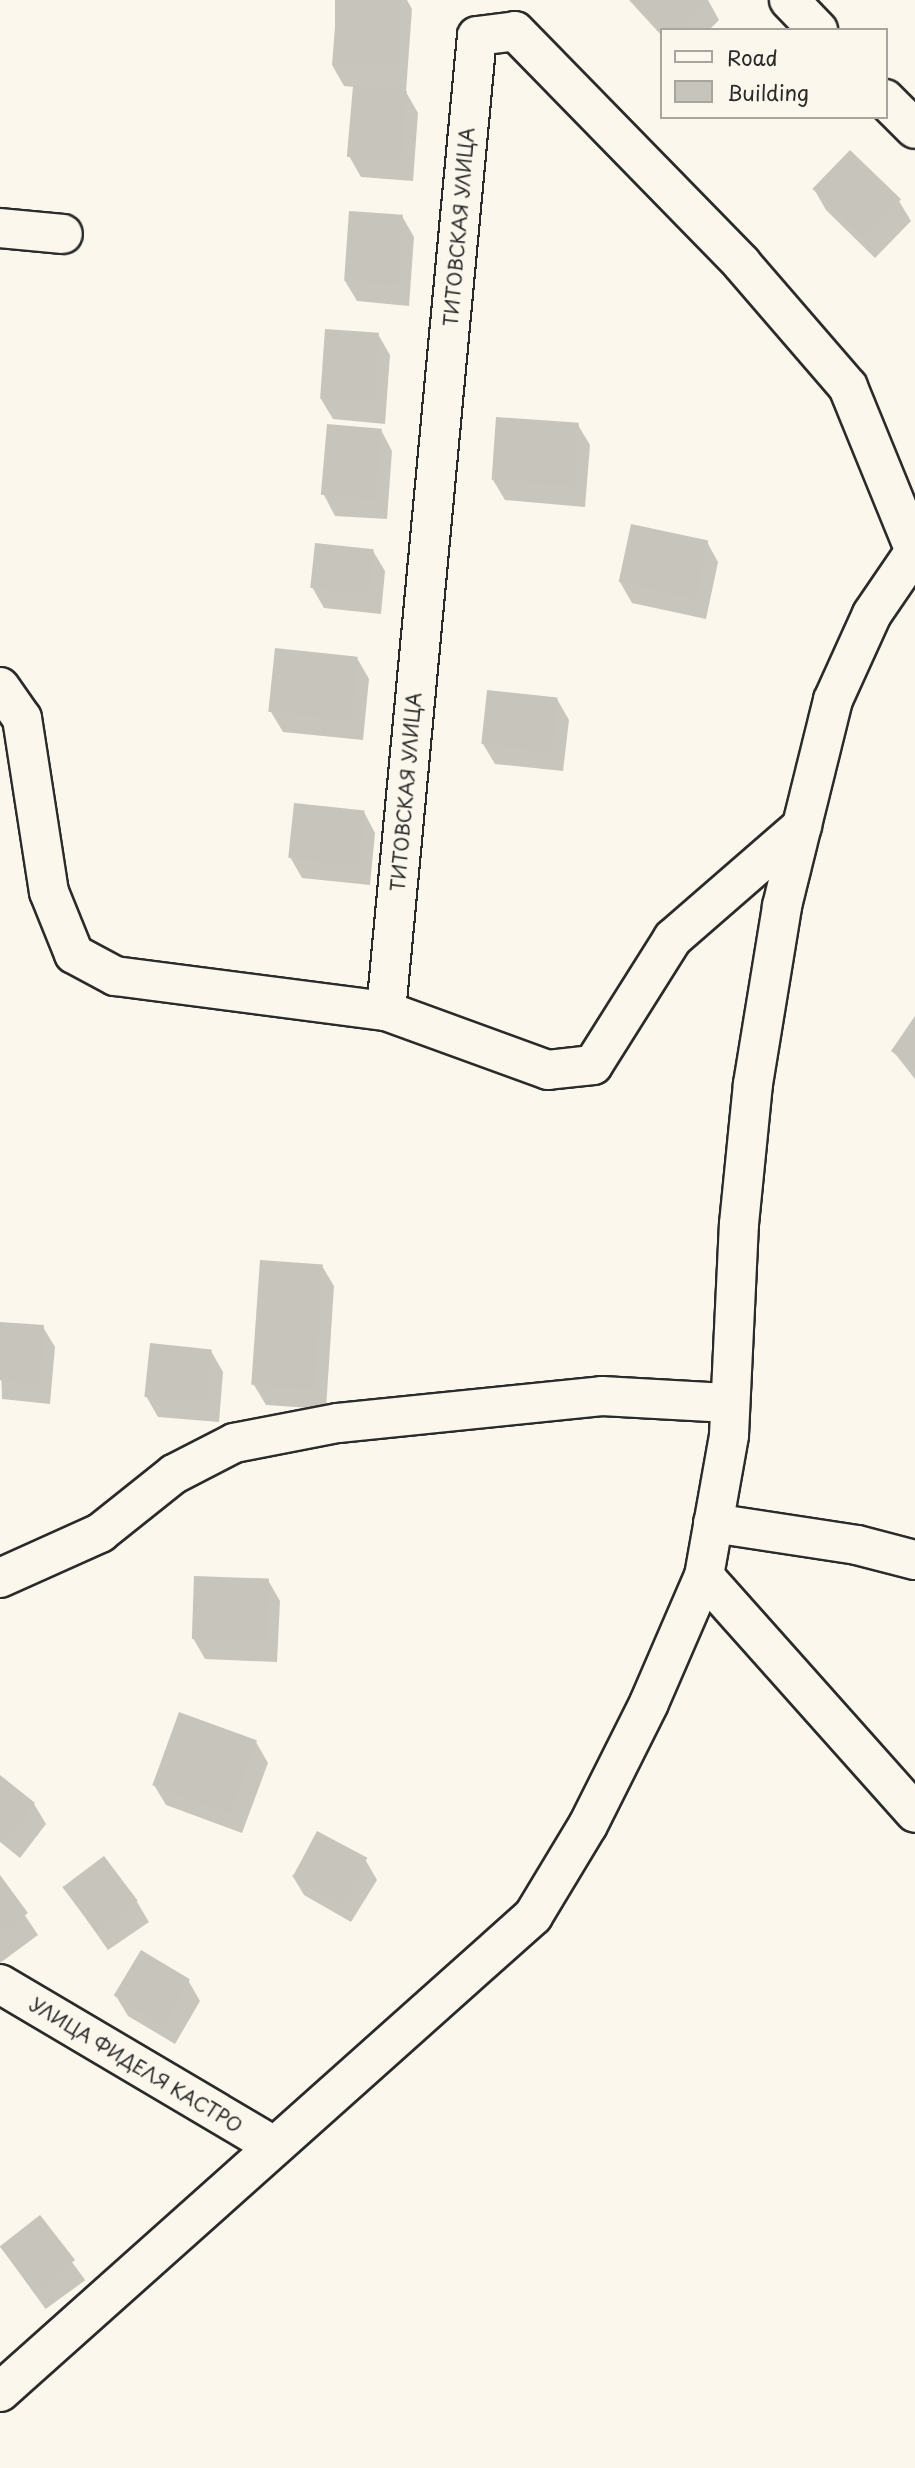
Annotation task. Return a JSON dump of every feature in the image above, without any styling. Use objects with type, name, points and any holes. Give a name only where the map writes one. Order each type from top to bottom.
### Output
[{"type":"street","points":[[789,0],[816,28]]},
{"type":"street","name":"ТИТОВСКАЯ УЛИЦА","points":[[386,1011],[477,36],[515,31],[742,264],[848,387],[915,551]]},
{"type":"street","points":[[887,101],[915,129]]},
{"type":"street","points":[[0,228],[63,234]]},
{"type":"street","points":[[0,2392],[272,2145],[447,1997],[533,1916],[588,1825],[649,1703],[704,1576],[729,1435],[739,1224],[754,1084],[782,906],[833,700],[872,614],[915,551]]},
{"type":"street","points":[[0,687],[22,718],[49,892],[74,954],[115,976],[386,1011],[548,1070],[593,1065],[673,938],[802,826]]},
{"type":"street","points":[[0,1578],[100,1533],[174,1474],[234,1443],[338,1423],[602,1396],[729,1403]]},
{"type":"street","points":[[713,1522],[857,1545],[915,1560]]},
{"type":"street","points":[[704,1576],[915,1813]]},
{"type":"street","name":"УЛИЦА ФИДЕЛЯ КАСТРО","points":[[0,1984],[272,2145]]},
{"type":"building","points":[[335,0],[400,0],[400,66],[335,66]]},
{"type":"building","points":[[632,0],[707,0],[679,28],[661,28]]},
{"type":"building","points":[[353,86],[407,91],[401,161],[347,157]]},
{"type":"building","points":[[850,150],[901,199],[864,238],[812,189]]},
{"type":"building","points":[[349,211],[403,215],[398,285],[344,281]]},
{"type":"building","points":[[325,329],[379,333],[374,403],[320,399]]},
{"type":"building","points":[[496,417],[579,423],[574,486],[492,480]]},
{"type":"building","points":[[327,424],[382,429],[376,500],[321,495]]},
{"type":"building","points":[[631,524],[708,540],[696,598],[619,582]]},
{"type":"building","points":[[315,543],[374,549],[369,594],[310,588]]},
{"type":"building","points":[[275,648],[358,657],[351,720],[268,712]]},
{"type":"building","points":[[487,690],[558,697],[552,751],[481,744]]},
{"type":"building","points":[[294,803],[365,810],[359,865],[288,858]]},
{"type":"building","points":[[915,1016],[915,1069],[891,1051]]},
{"type":"building","points":[[260,1260],[323,1264],[314,1389],[251,1385]]},
{"type":"building","points":[[0,1322],[44,1325],[40,1383],[0,1380]]},
{"type":"building","points":[[150,1343],[212,1349],[206,1403],[144,1397]]},
{"type":"building","points":[[194,1576],[269,1579],[267,1642],[192,1639]]},
{"type":"building","points":[[179,1712],[257,1740],[230,1814],[152,1785]]},
{"type":"building","points":[[0,1775],[35,1803],[7,1838],[0,1833]]},
{"type":"building","points":[[317,1831],[367,1858],[343,1904],[293,1877]]},
{"type":"building","points":[[104,1856],[138,1901],[96,1932],[62,1887]]},
{"type":"building","points":[[0,1875],[28,1913],[0,1934]]},
{"type":"building","points":[[141,1950],[190,1979],[163,2025],[114,1995]]},
{"type":"building","points":[[40,2215],[75,2260],[35,2291],[0,2246]]}]
